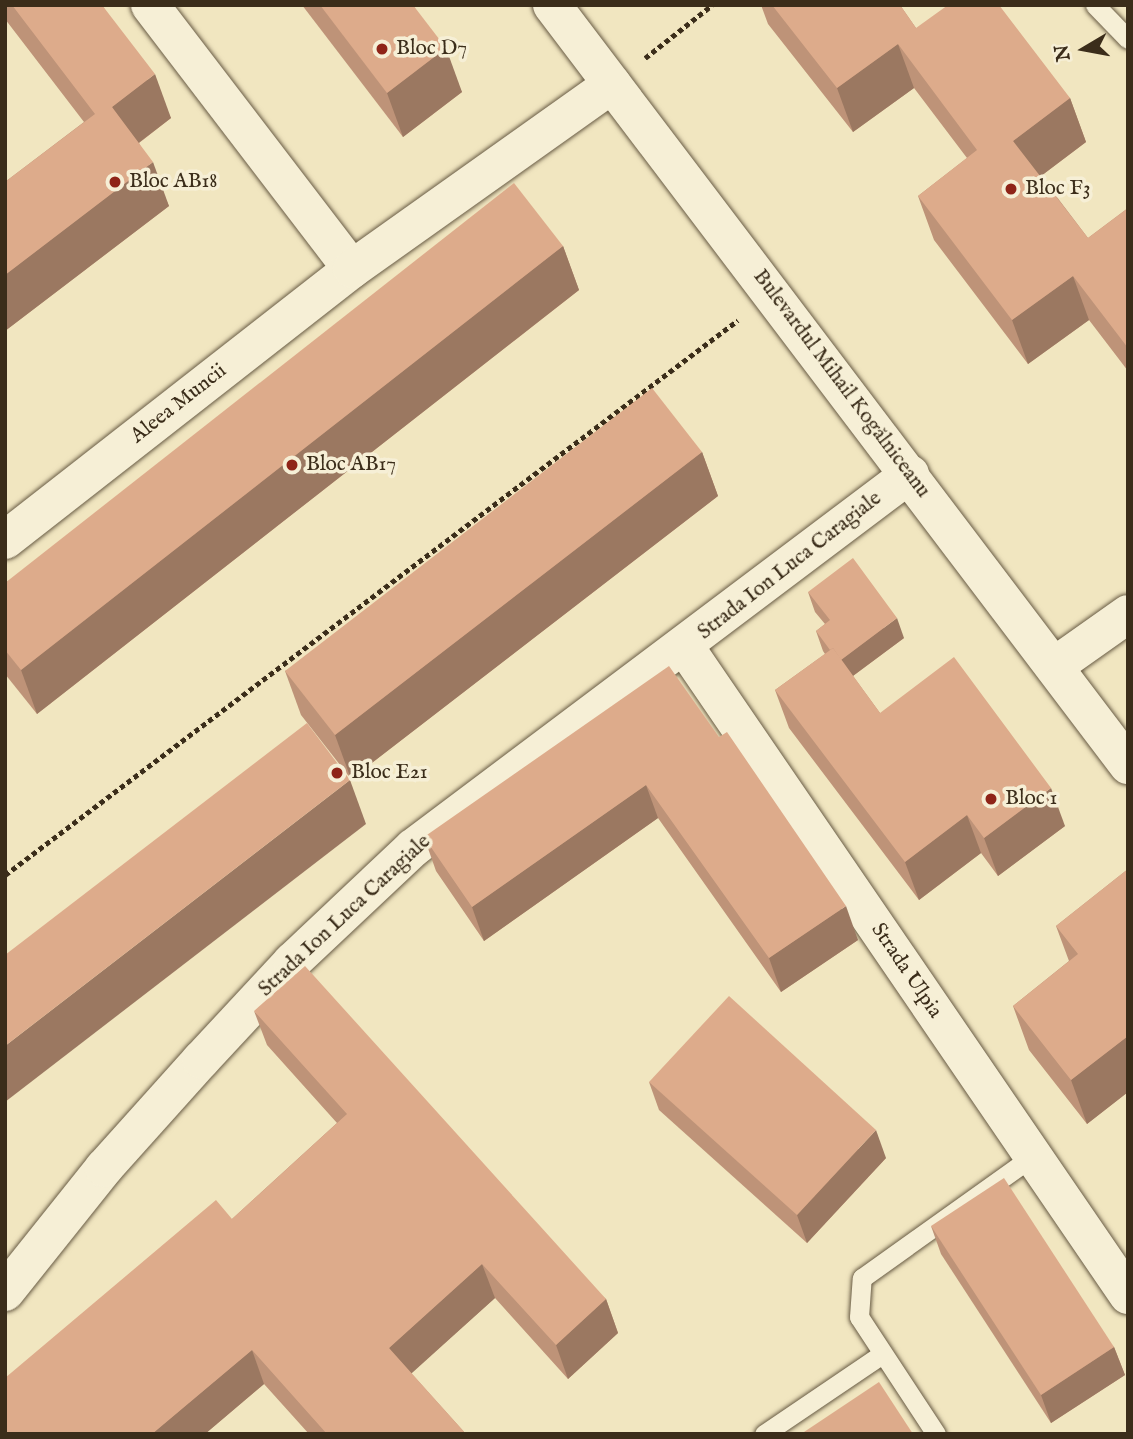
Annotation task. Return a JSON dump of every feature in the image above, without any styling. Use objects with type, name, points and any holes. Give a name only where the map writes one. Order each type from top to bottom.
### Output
[{"type":"street","points":[[150,5],[352,269]]},
{"type":"street","name":"Bulevardul Mihail Kogălniceanu","points":[[552,5],[1056,665],[1128,765]]},
{"type":"street","name":"Aleea Muncii","points":[[5,540],[352,269],[612,84]]},
{"type":"street","name":"Strada Ion Luca Caragiale","points":[[5,1292],[104,1168],[292,962],[414,848],[685,647],[909,474]]},
{"type":"street","points":[[1056,665],[1128,614]]},
{"type":"street","name":"Strada Ulpia","points":[[685,647],[1128,1295]]},
{"type":"lane","points":[[1095,5],[1128,39]]},
{"type":"lane","points":[[936,1434],[859,1317],[862,1278],[1033,1156]]},
{"type":"lane","points":[[764,1434],[882,1354]]},
{"type":"path","points":[[612,84],[712,5]]},
{"type":"path","points":[[5,875],[772,294]]},
{"type":"building","points":[[12,5],[102,5],[155,74],[112,107],[153,162],[5,275],[5,182],[95,114]]},
{"type":"building","points":[[320,5],[413,5],[446,48],[387,93]]},
{"type":"building","name":"Bloc F3","points":[[772,5],[900,5],[916,28],[948,5],[999,5],[1070,98],[1013,141],[1088,238],[1128,208],[1128,348],[1073,276],[1012,320],[918,196],[977,150],[898,44],[837,88]]},
{"type":"building","points":[[514,183],[563,246],[21,670],[5,650],[5,583]]},
{"type":"building","points":[[652,388],[702,452],[335,735],[285,671]]},
{"type":"building","points":[[853,558],[897,618],[841,660],[816,631],[830,620],[808,592]]},
{"type":"building","points":[[833,648],[880,713],[954,657],[1051,788],[984,838],[967,815],[905,862],[775,690]]},
{"type":"building","points":[[669,666],[719,737],[727,732],[846,906],[769,958],[646,785],[472,907],[424,837]]},
{"type":"building","points":[[307,723],[350,780],[5,1046],[5,955]]},
{"type":"building","points":[[1128,869],[1128,1036],[1071,1080],[1013,1006],[1078,954],[1056,926]]},
{"type":"building","points":[[305,966],[606,1299],[556,1345],[482,1264],[389,1348],[466,1434],[327,1434],[252,1350],[152,1434],[5,1434],[5,1378],[216,1200],[232,1219],[347,1114],[254,1011]]},
{"type":"building","points":[[729,996],[876,1130],[797,1215],[649,1082]]},
{"type":"building","points":[[1004,1178],[1114,1347],[1041,1395],[931,1226]]},
{"type":"building","points":[[879,1382],[913,1434],[801,1434]]},
{"type":"place","name":"Bloc D7","points":[[382,49]]},
{"type":"place","name":"Bloc AB18","points":[[115,182]]},
{"type":"place","name":"Bloc F3","points":[[1011,189]]},
{"type":"place","name":"Bloc AB17","points":[[292,465]]},
{"type":"place","name":"Bloc E21","points":[[337,773]]},
{"type":"place","name":"Bloc 1","points":[[991,799]]}]
